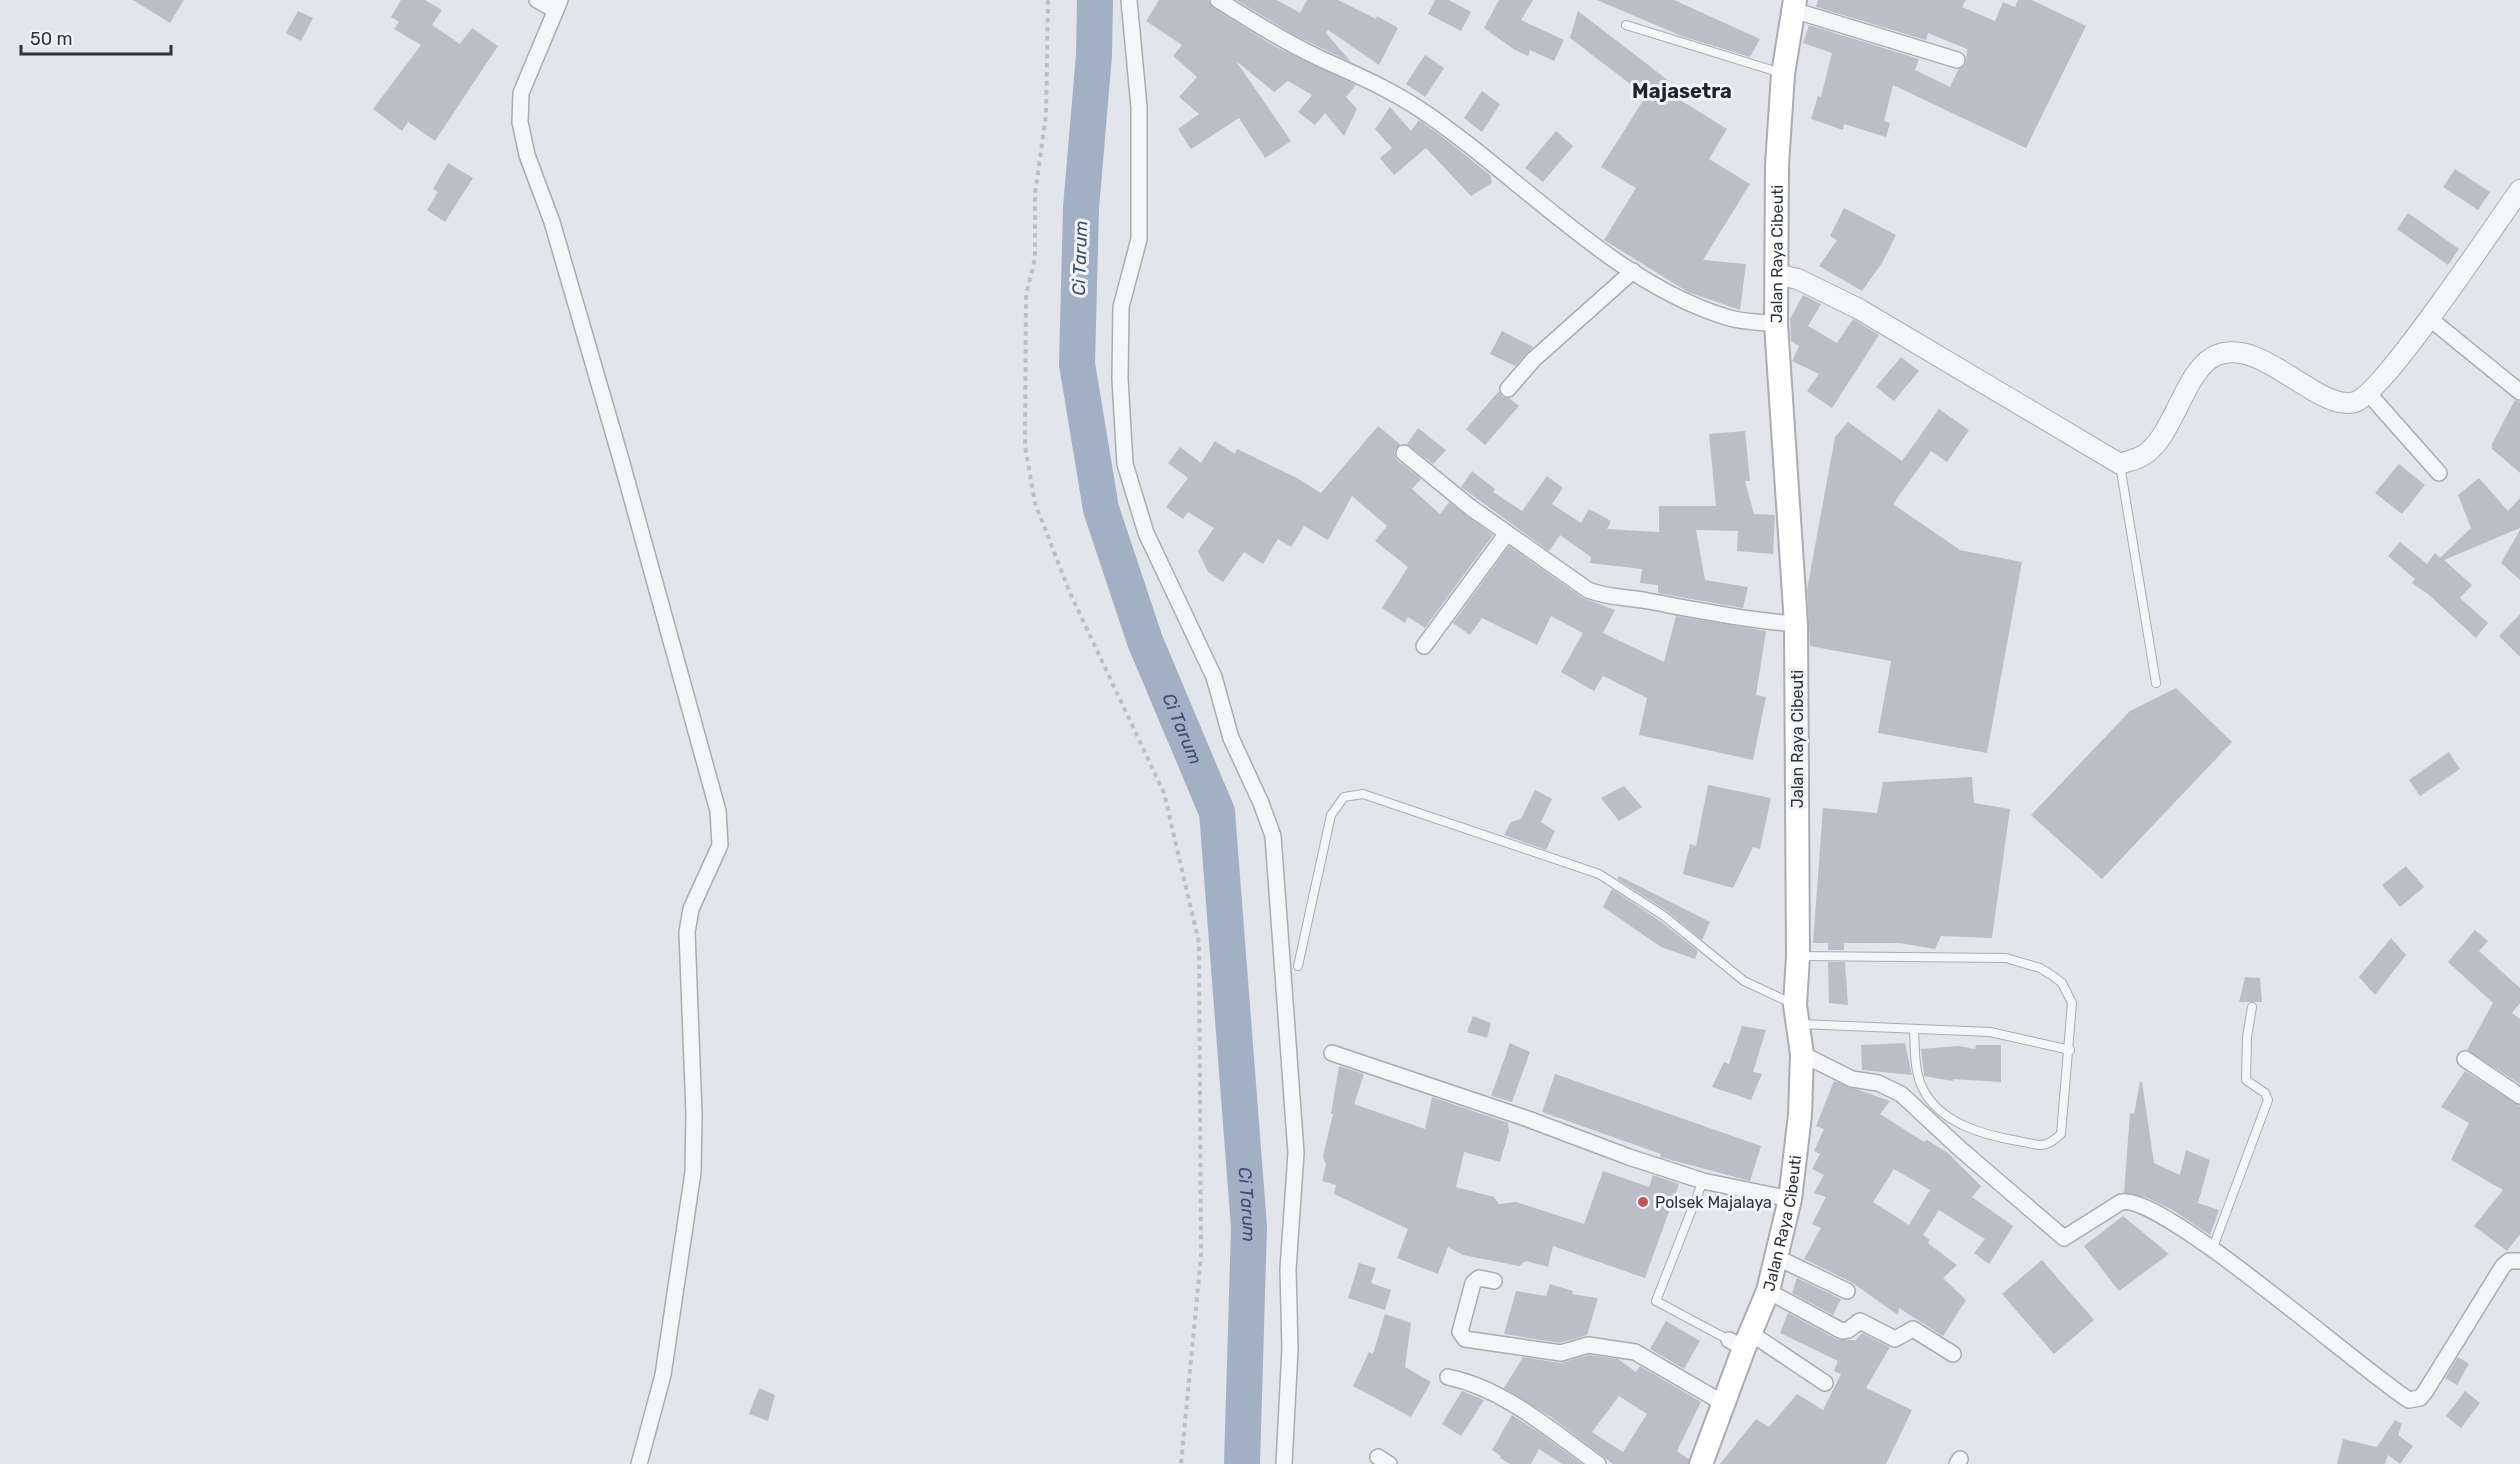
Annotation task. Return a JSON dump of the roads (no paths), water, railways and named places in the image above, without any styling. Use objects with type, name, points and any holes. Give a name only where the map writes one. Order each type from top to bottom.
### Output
[{"type":"main road","name":"Jalan Raya Cibeuti","points":[[1701,1464],[1741,1341],[1768,1291],[1790,1198],[1800,1115],[1802,1054],[1796,1015],[1798,956],[1796,624],[1776,324],[1777,165],[1783,74],[1794,5]]},
{"type":"street","points":[[537,0],[558,5],[521,93],[520,122],[527,155],[552,222],[617,445],[718,811],[720,832],[720,845],[690,909],[687,932],[694,1114],[693,1172],[663,1376],[639,1464]]},
{"type":"street","points":[[1129,0],[1139,107],[1139,239],[1121,307],[1120,379],[1125,464],[1146,533],[1214,677],[1231,738],[1261,802],[1273,836],[1296,1153],[1288,1269],[1290,1349],[1284,1464]]},
{"type":"street","points":[[1218,0],[1272,34],[1316,57],[1378,83],[1417,108],[1633,271],[1685,302],[1728,318],[1776,324]]},
{"type":"street","points":[[1794,5],[1957,60]]},
{"type":"street","points":[[1776,274],[1798,279],[1859,309],[2120,464],[2142,456],[2155,445],[2200,368],[2216,355],[2235,352],[2261,360],[2342,403],[2356,402],[2369,394],[2429,318],[2520,190]]},
{"type":"street","points":[[1508,389],[1533,360],[1633,271]]},
{"type":"street","points":[[2429,318],[2520,392]]},
{"type":"street","points":[[2369,394],[2439,473]]},
{"type":"street","points":[[1404,453],[1470,507],[1569,578],[1597,593],[1746,620],[1796,624]]},
{"type":"street","points":[[1424,646],[1507,533]]},
{"type":"street","points":[[1332,1053],[1528,1119],[1629,1157],[1703,1180],[1790,1198]]},
{"type":"street","points":[[1802,1054],[1852,1079],[1878,1083],[1901,1094],[2059,1236],[2069,1237],[2121,1202],[2130,1201],[2144,1206],[2212,1250],[2409,1400],[2420,1398],[2425,1392],[2503,1266],[2509,1261],[2520,1261]]},
{"type":"street","points":[[2465,1059],[2520,1096]]},
{"type":"street","points":[[1776,1257],[1847,1291]]},
{"type":"street","points":[[1494,1281],[1479,1278],[1473,1283],[1460,1332],[1465,1339],[1561,1353],[1588,1345],[1635,1352],[1723,1402]]},
{"type":"street","points":[[1768,1291],[1842,1331],[1848,1330],[1860,1321],[1895,1339],[1913,1329],[1953,1354]]},
{"type":"street","points":[[1741,1341],[1825,1383]]},
{"type":"street","points":[[1448,1377],[1470,1381],[1504,1399],[1598,1464]]},
{"type":"lane","points":[[1626,25],[1783,74]]},
{"type":"lane","points":[[2120,464],[2156,683]]},
{"type":"lane","points":[[1298,966],[1331,815],[1344,797],[1363,794],[1599,874],[1664,916],[1744,981],[1796,1015],[1914,1029],[1990,1032],[2070,1050]]},
{"type":"lane","points":[[1798,956],[2006,958],[2040,968],[2062,983],[2072,1003],[2070,1050],[2061,1134],[2053,1141],[2041,1145],[2002,1138],[1964,1126],[1936,1107],[1922,1088],[1916,1065],[1914,1029]]},
{"type":"lane","points":[[2212,1250],[2268,1100],[2265,1093],[2246,1080],[2247,1037],[2252,1007]]},
{"type":"lane","points":[[1703,1180],[1656,1301],[1741,1341]]},
{"type":"waterway","name":"Ci Tarum","points":[[1095,0],[1094,55],[1081,208],[1077,364],[1101,509],[1145,641],[1217,812],[1249,1227],[1242,1464]]},
{"type":"place","name":"Polsek Majalaya","points":[[1643,1202]]},
{"type":"district","name":"Majasetra","points":[[1682,91]]}]
